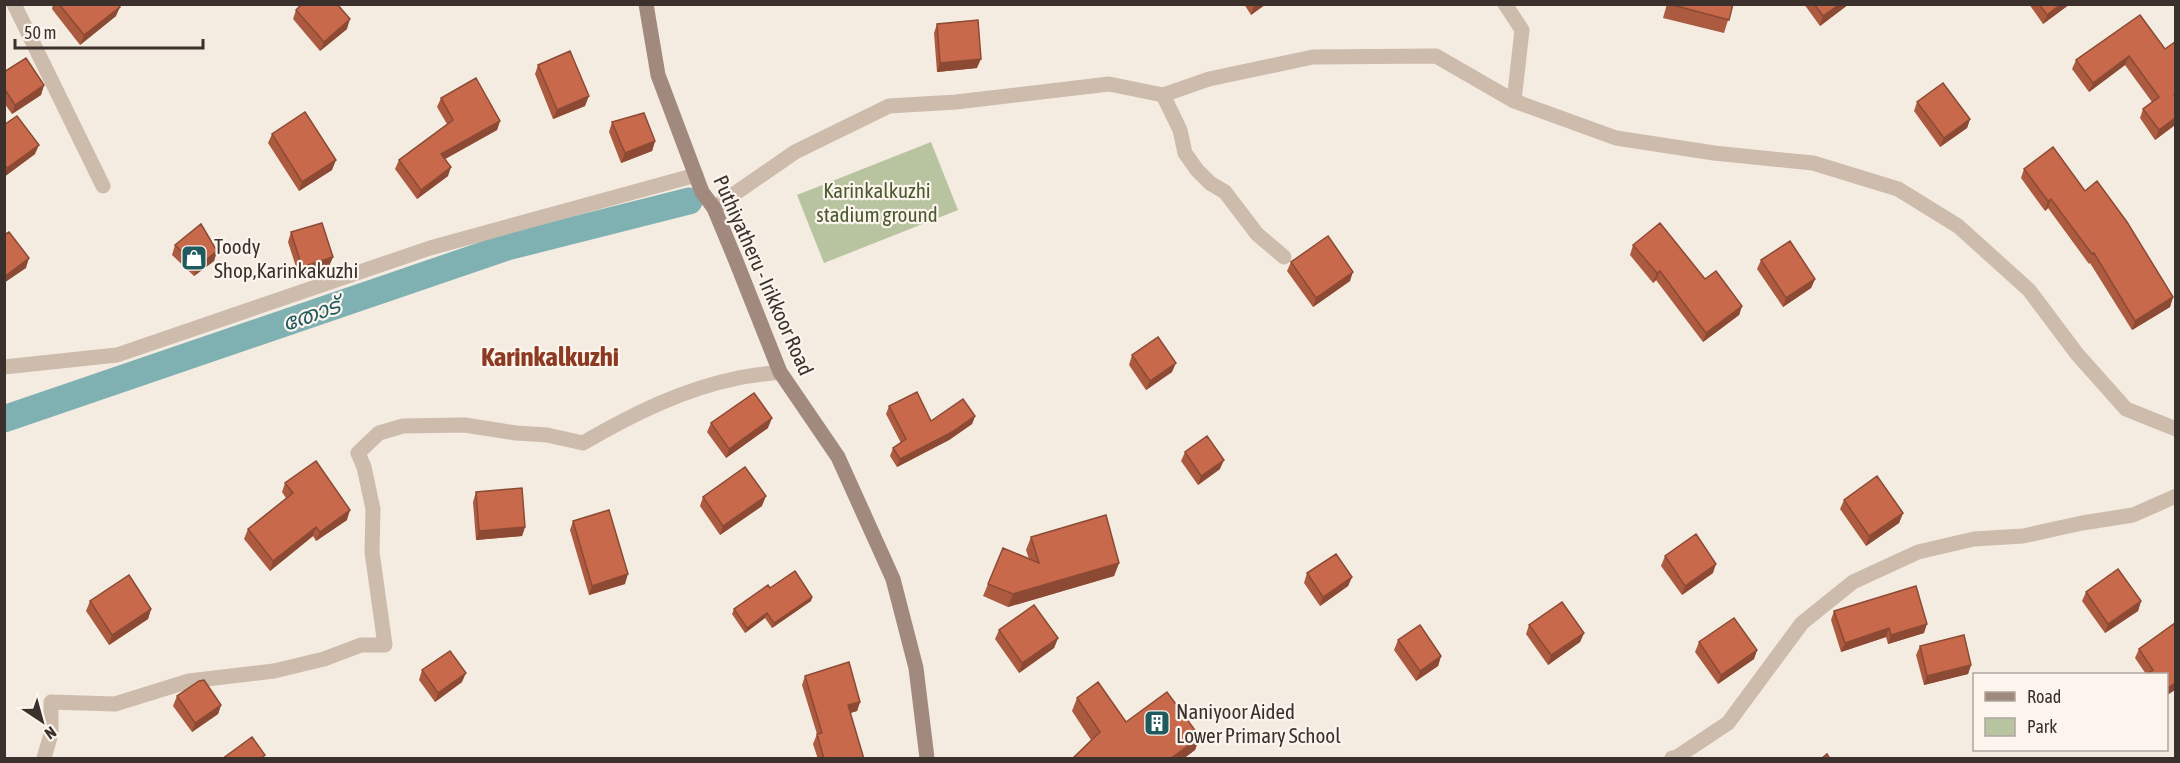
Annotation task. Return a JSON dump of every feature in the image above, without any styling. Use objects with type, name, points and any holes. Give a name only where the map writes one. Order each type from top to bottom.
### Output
[{"type":"main road","name":"Puthiyatheru - Irikkoor Road","points":[[646,4],[658,75],[702,192],[714,208],[780,372],[838,457],[893,579],[916,668],[927,759]]},
{"type":"street","points":[[14,4],[103,186]]},
{"type":"street","points":[[1505,4],[1522,30],[1514,101]]},
{"type":"street","points":[[714,208],[795,152],[889,106],[956,102],[1109,84],[1163,95],[1209,79],[1312,57],[1436,57],[1514,101],[1616,138],[1714,153],[1813,163],[1899,189],[1958,226],[2030,290],[2077,354],[2126,409],[2175,429]]},
{"type":"street","points":[[1163,95],[1180,130],[1185,153],[1197,170],[1210,183],[1224,192],[1257,234],[1284,257]]},
{"type":"street","points":[[4,367],[117,355],[430,248],[696,175]]},
{"type":"street","points":[[44,759],[51,734],[51,702],[115,704],[189,681],[274,671],[324,659],[361,645],[385,645],[372,552],[373,509],[364,467],[358,453],[379,433],[403,426],[465,425],[547,435],[583,443],[623,419],[696,389],[739,378],[780,372]]},
{"type":"street","points":[[1672,759],[1728,723],[1802,623],[1853,582],[1918,552],[1974,539],[2023,536],[2133,515],[2175,496]]},
{"type":"green space","name":"Karinkalkuzhi stadium ground","points":[[931,142],[958,210],[824,263],[797,195]]},
{"type":"building","points":[[59,4],[118,4],[120,7],[84,35]]},
{"type":"building","points":[[302,4],[337,4],[350,19],[324,42],[296,10]]},
{"type":"building","points":[[1669,4],[1733,4],[1729,20]]},
{"type":"building","points":[[1814,4],[1840,4],[1823,16]]},
{"type":"building","points":[[2039,4],[2061,4],[2047,15]]},
{"type":"building","points":[[2140,15],[2165,49],[2175,42],[2175,118],[2159,130],[2143,109],[2159,97],[2129,56],[2093,83],[2076,60]]},
{"type":"building","points":[[978,20],[981,59],[940,63],[937,24]]},
{"type":"building","points":[[570,51],[589,96],[557,110],[538,65]]},
{"type":"building","points":[[26,58],[44,85],[15,105],[4,88],[4,72]]},
{"type":"building","points":[[476,78],[500,121],[441,154],[451,167],[421,190],[399,160],[453,120],[441,98]]},
{"type":"building","points":[[1943,83],[1970,119],[1944,138],[1917,102]]},
{"type":"building","points":[[305,112],[336,160],[302,182],[272,134]]},
{"type":"building","points":[[644,113],[655,141],[625,153],[612,122]]},
{"type":"building","points":[[17,116],[39,145],[7,168],[4,164],[4,125]]},
{"type":"building","points":[[2053,147],[2085,191],[2097,181],[2127,222],[2173,297],[2135,321],[2094,253],[2092,254],[2051,199],[2048,201],[2024,169]]},
{"type":"building","points":[[322,223],[333,257],[302,267],[291,232]]},
{"type":"building","points":[[1660,223],[1705,279],[1716,271],[1742,306],[1706,333],[1660,271],[1657,273],[1633,245]]},
{"type":"building","points":[[201,224],[217,251],[197,267],[175,245]]},
{"type":"building","points":[[9,232],[29,258],[4,277],[4,235]]},
{"type":"building","points":[[1328,236],[1353,272],[1316,298],[1291,262]]},
{"type":"building","points":[[1790,241],[1815,279],[1786,298],[1761,260]]},
{"type":"building","points":[[1158,337],[1176,363],[1150,381],[1132,355]]},
{"type":"building","points":[[917,392],[931,421],[963,399],[975,416],[952,432],[900,459],[893,448],[906,439],[889,406]]},
{"type":"building","points":[[754,393],[772,418],[729,449],[711,423]]},
{"type":"building","points":[[1207,436],[1224,460],[1201,476],[1185,452]]},
{"type":"building","points":[[316,461],[350,510],[320,532],[316,527],[273,561],[248,529],[293,493],[285,483]]},
{"type":"building","points":[[745,467],[766,496],[723,526],[703,497]]},
{"type":"building","points":[[1877,476],[1903,513],[1869,536],[1844,500]]},
{"type":"building","points":[[522,488],[525,527],[479,531],[476,492]]},
{"type":"building","points":[[609,510],[628,574],[592,586],[573,521]]},
{"type":"building","points":[[1106,515],[1119,563],[1013,594],[988,584],[1003,548],[1039,563],[1031,537]]},
{"type":"building","points":[[1696,534],[1716,564],[1685,586],[1665,556]]},
{"type":"building","points":[[1336,554],[1352,577],[1323,597],[1307,573]]},
{"type":"building","points":[[2118,569],[2141,601],[2108,624],[2086,592]]},
{"type":"building","points":[[795,571],[812,597],[774,623],[767,613],[747,628],[734,609],[768,585],[770,588]]},
{"type":"building","points":[[129,575],[151,609],[112,635],[90,601]]},
{"type":"building","points":[[1916,586],[1927,624],[1891,635],[1889,628],[1845,643],[1834,611]]},
{"type":"building","points":[[1562,602],[1584,633],[1551,655],[1529,625]]},
{"type":"building","points":[[1034,605],[1058,638],[1022,663],[999,630]]},
{"type":"building","points":[[1734,618],[1757,650],[1721,675],[1699,642]]},
{"type":"building","points":[[2175,623],[2175,683],[2168,688],[2168,673],[2149,673],[2153,670],[2139,649]]},
{"type":"building","points":[[1420,625],[1441,656],[1420,671],[1398,640]]},
{"type":"building","points":[[1964,635],[1971,665],[1927,676],[1920,646]]},
{"type":"building","points":[[450,651],[466,673],[438,693],[422,670]]},
{"type":"building","points":[[849,662],[860,702],[848,705],[864,759],[824,759],[817,734],[822,733],[805,676]]},
{"type":"building","points":[[204,680],[221,705],[195,723],[177,696]]},
{"type":"building","name":"Naniyoor Aided Lower Primary School","points":[[1098,682],[1126,722],[1167,692],[1200,737],[1170,759],[1072,759],[1100,732],[1077,698]]},
{"type":"building","points":[[252,737],[265,755],[260,759],[222,759]]},
{"type":"waterway","name":"തോട്","points":[[4,419],[507,247],[689,201]]},
{"type":"place","name":"Toody Shop,Karinkakuzhi","points":[[194,258]]},
{"type":"place","name":"Naniyoor Aided Lower Primary School","points":[[1157,723]]},
{"type":"district","name":"Karinkalkuzhi","points":[[550,356]]}]
